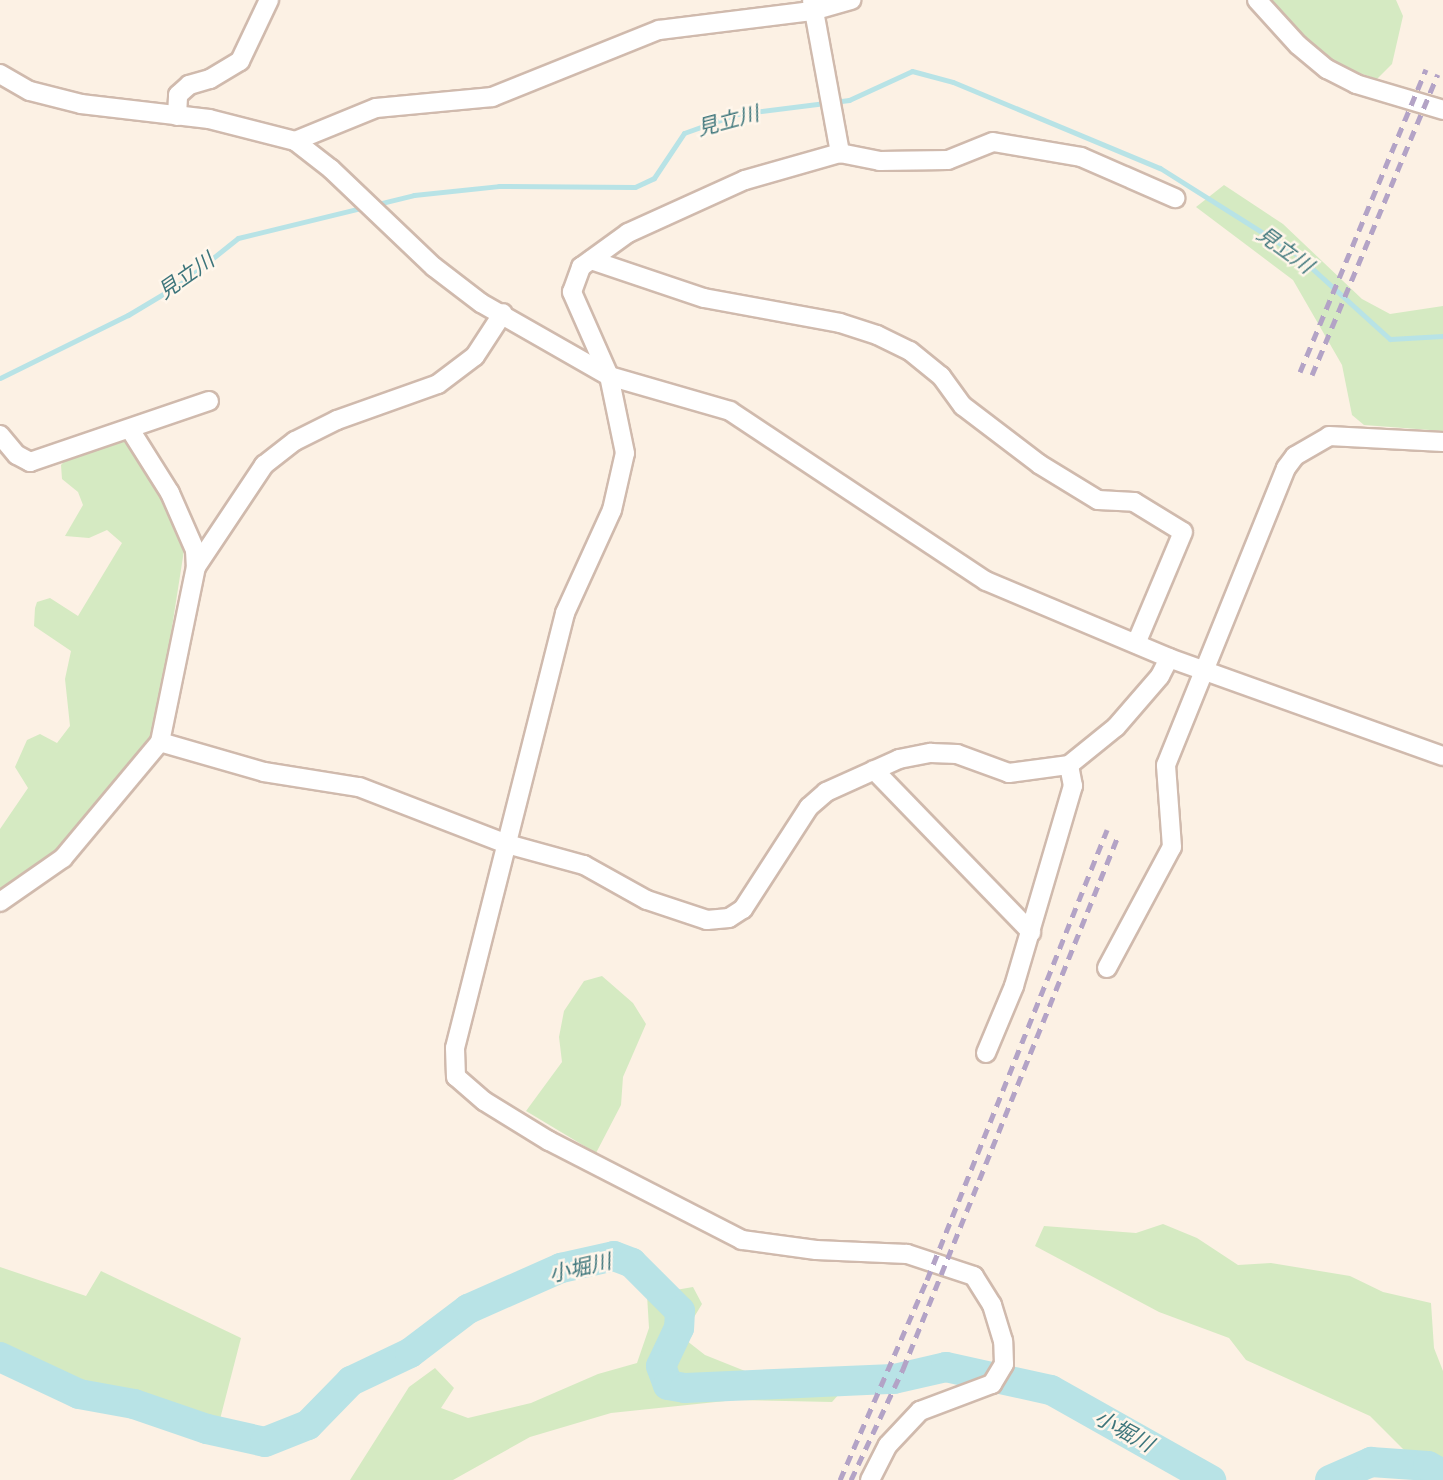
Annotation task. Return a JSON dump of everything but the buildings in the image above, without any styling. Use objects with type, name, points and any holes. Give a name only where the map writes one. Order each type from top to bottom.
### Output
[{"type":"street","points":[[177,116],[178,95],[189,85],[211,79],[240,61],[269,0]]},
{"type":"street","points":[[295,141],[376,108],[492,97],[659,30],[851,0]]},
{"type":"street","points":[[1257,0],[1298,45],[1327,69],[1356,84],[1443,110]]},
{"type":"street","points":[[812,6],[840,153]]},
{"type":"street","points":[[0,75],[30,90],[80,104],[177,116],[295,141],[458,287],[609,376],[730,411],[986,581],[1169,658],[1204,668],[1443,756]]},
{"type":"street","points":[[870,1480],[888,1445],[920,1411],[992,1384],[1004,1364],[1003,1341],[992,1305],[974,1276],[907,1254],[803,1250],[742,1240],[549,1141],[484,1101],[456,1077],[456,1048],[565,613],[620,483],[625,453],[609,376],[572,292],[581,267],[628,233],[745,180],[840,153],[880,160],[948,160],[992,142],[1081,157],[1175,198]]},
{"type":"street","points":[[591,260],[704,298],[840,323],[877,335],[910,351],[941,376],[963,406],[1039,464],[1098,500],[1134,502],[1184,533],[1136,645]]},
{"type":"street","points":[[196,567],[264,465],[295,441],[337,420],[438,384],[475,356],[503,313]]},
{"type":"street","points":[[0,435],[17,455],[30,462],[131,430],[209,401]]},
{"type":"street","points":[[0,902],[63,858],[160,742],[196,567],[195,551],[170,493],[131,430]]},
{"type":"street","points":[[1107,968],[1172,848],[1166,765],[1204,668],[1295,456],[1329,436],[1443,442]]},
{"type":"street","points":[[160,742],[264,772],[359,788],[507,844],[584,865],[679,912],[707,920],[729,918],[743,909],[809,807],[826,792],[874,770],[931,753],[957,754],[1009,773],[1069,765],[1116,727],[1160,676],[1169,658]]},
{"type":"street","points":[[986,1053],[1031,932],[1073,786],[1069,765]]},
{"type":"street","points":[[874,770],[1031,932]]},
{"type":"green space","points":[[1267,0],[1396,0],[1403,16],[1392,64],[1377,79],[1339,66],[1303,42]]},
{"type":"green space","points":[[1224,185],[1283,224],[1362,299],[1390,314],[1443,306],[1443,431],[1364,425],[1352,415],[1342,365],[1293,280],[1196,207]]},
{"type":"green space","points":[[119,438],[131,442],[143,454],[185,544],[155,736],[61,849],[0,889],[0,829],[28,788],[15,767],[27,740],[40,734],[57,743],[70,726],[65,679],[71,651],[34,626],[37,602],[50,598],[78,616],[122,543],[107,530],[89,538],[65,536],[83,505],[78,492],[62,479],[61,465],[69,456]]},
{"type":"green space","points":[[602,976],[633,1003],[646,1024],[623,1077],[621,1105],[596,1153],[526,1111],[562,1062],[559,1037],[564,1011],[584,981]]},
{"type":"green space","points":[[1163,1224],[1197,1238],[1238,1265],[1271,1263],[1350,1276],[1383,1292],[1431,1303],[1434,1348],[1443,1371],[1443,1467],[1404,1450],[1370,1416],[1246,1360],[1229,1338],[1159,1312],[1035,1246],[1044,1226],[1136,1233]]},
{"type":"green space","points":[[0,1267],[86,1296],[101,1271],[241,1338],[219,1423],[139,1395],[85,1385],[0,1349]]},
{"type":"green space","points":[[693,1287],[702,1304],[682,1337],[705,1355],[745,1371],[817,1384],[840,1393],[832,1402],[735,1400],[611,1413],[530,1437],[453,1480],[350,1480],[409,1387],[435,1368],[454,1388],[441,1408],[468,1418],[531,1403],[598,1374],[637,1363],[649,1328],[647,1295]]},
{"type":"waterway","name":"見立川","points":[[0,378],[128,315],[183,282],[238,238],[414,195],[499,186],[635,187],[654,178],[684,133],[737,114],[849,100],[912,71],[953,82],[1160,168],[1295,253],[1390,339],[1443,336]]},
{"type":"waterway","name":"小堀川","points":[[0,1357],[79,1394],[134,1404],[207,1429],[265,1442],[308,1425],[351,1381],[410,1353],[468,1309],[561,1268],[614,1256],[632,1263],[680,1311],[679,1328],[661,1366],[668,1385],[685,1388],[894,1379],[946,1367],[1051,1390],[1211,1480]]},
{"type":"waterway","name":"小堀川","points":[[1330,1480],[1371,1462],[1428,1466],[1443,1474]]},
{"type":"railway","points":[[1300,372],[1426,69]]},
{"type":"railway","points":[[1312,375],[1438,74]]},
{"type":"railway","points":[[840,1480],[927,1280],[1107,830]]},
{"type":"railway","points":[[851,1480],[903,1369],[1118,836]]}]
